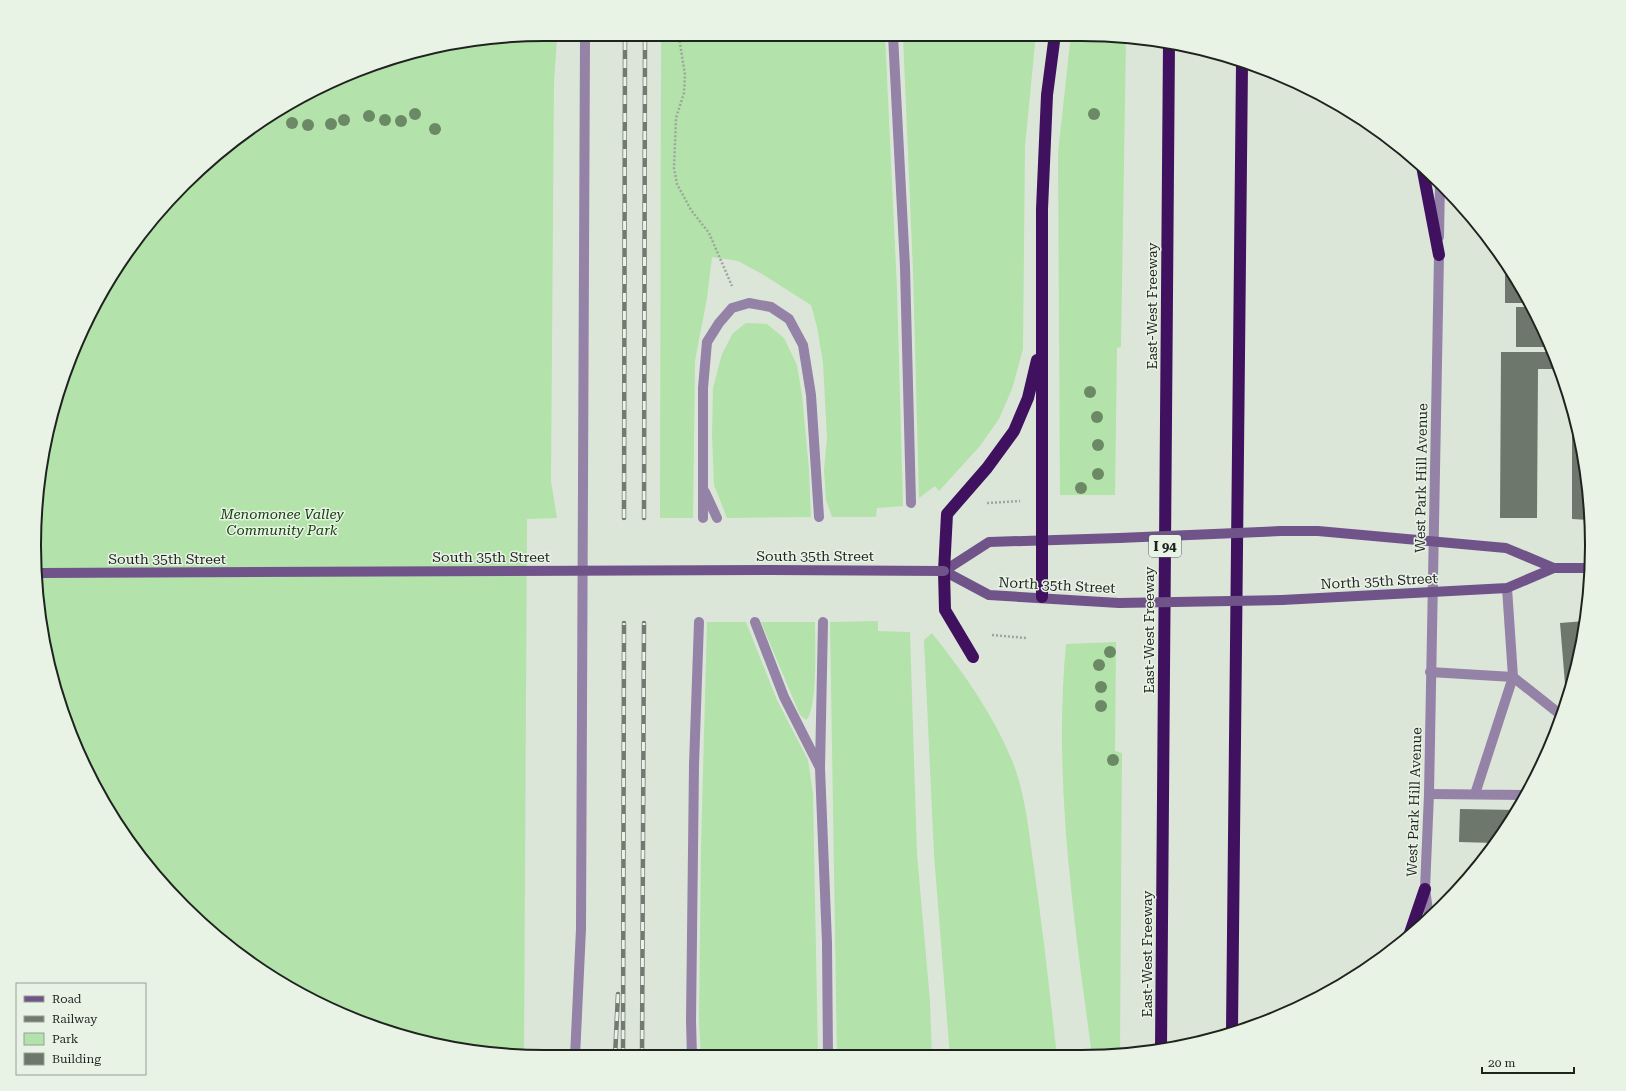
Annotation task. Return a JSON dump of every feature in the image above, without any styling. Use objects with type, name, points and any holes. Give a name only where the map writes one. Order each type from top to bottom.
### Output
[{"type":"highway","points":[[1042,597],[1042,209],[1046,95],[1054,41]]},
{"type":"highway","name":"East-West Freeway","points":[[1161,1043],[1169,49]]},
{"type":"highway","points":[[1232,1026],[1242,68]]},
{"type":"highway","points":[[1424,177],[1439,255]]},
{"type":"highway","points":[[973,657],[945,610],[944,571],[947,514],[977,479],[1014,431],[1028,398],[1042,342]]},
{"type":"highway","points":[[1413,925],[1425,889]]},
{"type":"main road","name":"North 35th Street","points":[[1554,568],[1507,588],[1282,600],[1119,603],[1042,597],[989,595],[944,571],[989,542],[1281,531],[1318,531],[1506,548],[1554,568],[1584,568]]},
{"type":"main road","name":"South 35th Street","points":[[42,573],[754,570],[944,571]]},
{"type":"street","points":[[575,1050],[581,929],[585,41]]},
{"type":"street","points":[[894,41],[905,267],[911,503]]},
{"type":"street","name":"West Park Hill Avenue","points":[[1428,911],[1425,889],[1429,794],[1430,672],[1434,542],[1440,192]]},
{"type":"street","points":[[703,518],[703,388],[707,342],[719,323],[732,308],[749,303],[771,307],[789,320],[803,345],[811,395],[819,517]]},
{"type":"street","points":[[704,490],[717,518]]},
{"type":"street","points":[[1476,794],[1513,677],[1507,588]]},
{"type":"street","points":[[692,1050],[694,765],[699,622]]},
{"type":"street","points":[[756,622],[784,697],[820,768]]},
{"type":"street","points":[[823,622],[820,768],[826,936],[828,1050]]},
{"type":"street","points":[[1430,672],[1513,677],[1557,712]]},
{"type":"street","points":[[1429,794],[1519,795]]},
{"type":"path","points":[[680,41],[685,75],[684,93],[676,118],[674,168],[676,184],[691,210],[709,233],[741,306]]},
{"type":"path","points":[[988,503],[1024,501]]},
{"type":"path","points":[[992,635],[1026,638]]},
{"type":"green space","name":"Menomonee Valley Community Park","points":[[557,41],[554,83],[551,481],[557,518],[527,519],[524,1049],[480,1046],[447,1040],[415,1033],[352,1012],[322,998],[265,965],[238,946],[189,902],[145,853],[126,826],[93,769],[79,739],[58,676],[51,644],[45,611],[41,546],[45,480],[51,447],[58,415],[79,352],[93,322],[126,265],[145,238],[189,189],[238,145],[265,126],[322,93],[352,79],[415,58],[447,51],[480,45],[513,42]]},
{"type":"green space","points":[[661,41],[885,41],[897,289],[903,506],[877,508],[876,517],[832,517],[826,500],[824,469],[827,439],[823,363],[817,327],[811,305],[762,274],[738,261],[712,257],[707,298],[695,361],[693,518],[660,518]]},
{"type":"green space","points":[[903,41],[1035,41],[1025,146],[1023,349],[1012,389],[999,419],[980,446],[939,491],[935,486],[919,498],[913,272]]},
{"type":"green space","points":[[1070,41],[1126,43],[1121,347],[1117,348],[1115,495],[1060,495],[1058,153]]},
{"type":"green space","points":[[746,323],[767,324],[784,338],[797,365],[802,395],[809,470],[811,517],[727,518],[714,485],[712,435],[713,388],[722,354],[733,333]]},
{"type":"green space","points":[[878,621],[878,631],[910,632],[917,854],[930,1001],[932,1050],[837,1050],[830,622]]},
{"type":"green space","points":[[707,622],[746,622],[777,700],[808,760],[813,794],[818,1050],[701,1050],[699,1022],[701,847]]},
{"type":"green space","points":[[761,622],[815,622],[814,690],[810,714],[806,720],[800,715]]},
{"type":"green space","points":[[932,633],[966,678],[995,725],[1016,770],[1028,826],[1056,1050],[949,1050],[934,854],[924,640]]},
{"type":"green space","points":[[1116,642],[1115,751],[1122,753],[1120,1048],[1091,1050],[1072,902],[1067,850],[1062,747],[1066,644]]},
{"type":"building","points":[[1505,273],[1523,303],[1505,303]]},
{"type":"building","points":[[1516,307],[1525,307],[1545,347],[1516,347]]},
{"type":"building","points":[[1501,352],[1547,352],[1553,369],[1538,369],[1537,518],[1500,518]]},
{"type":"building","points":[[1572,433],[1581,480],[1584,520],[1572,519]]},
{"type":"building","points":[[1579,621],[1565,685],[1560,623]]},
{"type":"building","points":[[1460,809],[1510,810],[1488,843],[1459,842]]},
{"type":"railway","points":[[624,518],[625,41]]},
{"type":"railway","points":[[644,518],[645,41]]},
{"type":"railway","points":[[623,1050],[624,623]]},
{"type":"railway","points":[[642,1050],[644,623]]},
{"type":"railway","points":[[615,1050],[618,994]]}]
